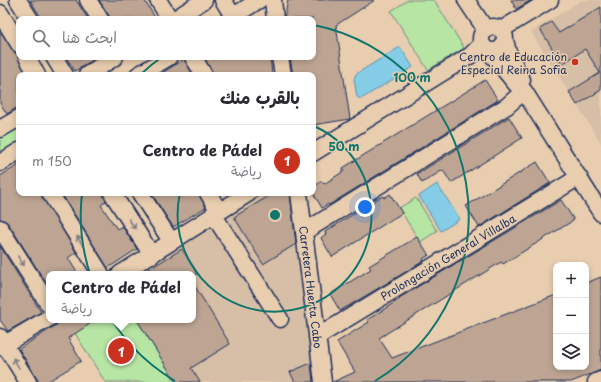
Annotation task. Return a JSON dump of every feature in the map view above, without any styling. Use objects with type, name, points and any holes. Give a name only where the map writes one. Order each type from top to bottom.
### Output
[{"type":"street","points":[[18,0],[28,16]]},
{"type":"street","points":[[88,0],[98,16]]},
{"type":"street","points":[[158,0],[168,16]]},
{"type":"street","points":[[180,16],[204,0]]},
{"type":"street","points":[[223,0],[230,16]]},
{"type":"street","points":[[234,16],[259,0]]},
{"type":"street","points":[[273,0],[275,16]]},
{"type":"street","points":[[466,0],[493,39],[516,84],[524,91],[601,213]]},
{"type":"street","points":[[316,151],[471,55],[550,0]]},
{"type":"street","points":[[0,13],[16,39]]},
{"type":"street","points":[[29,60],[36,72]]},
{"type":"street","points":[[56,60],[63,72]]},
{"type":"street","points":[[92,72],[110,60]]},
{"type":"street","points":[[143,72],[164,60]]},
{"type":"street","points":[[195,60],[202,72]]},
{"type":"street","points":[[280,60],[282,72]]},
{"type":"street","points":[[304,232],[507,106],[524,91]]},
{"type":"street","points":[[1,126],[16,119]]},
{"type":"street","points":[[0,163],[16,153]]},
{"type":"street","name":"Prolongación General Villalba","points":[[317,337],[579,177]]},
{"type":"street","points":[[52,196],[99,271]]},
{"type":"street","points":[[114,196],[152,255]]},
{"type":"street","points":[[142,196],[171,241]]},
{"type":"street","points":[[209,196],[216,212],[280,319]]},
{"type":"street","points":[[125,271],[152,255],[216,212],[244,196]]},
{"type":"street","name":"Carretera Huerta Cabo","points":[[298,196],[323,382]]},
{"type":"street","points":[[0,228],[46,299]]},
{"type":"street","points":[[28,382],[2,343],[46,320]]},
{"type":"street","points":[[596,382],[601,380]]},
{"type":"shaded area","name":"Centro de Educación Especial Reina Sofia","points":[[582,0],[601,0],[601,143],[531,32]]},
{"type":"shaded area","points":[[256,196],[291,196],[317,382],[176,382],[192,323],[196,323],[196,271],[142,271]]},
{"type":"green space","points":[[408,0],[434,0],[464,48],[428,70],[391,11]]},
{"type":"green space","points":[[16,127],[16,146],[0,156],[0,137]]},
{"type":"green space","points":[[416,198],[437,231],[420,242],[399,208]]},
{"type":"green space","points":[[69,323],[139,323],[176,382],[105,382]]},
{"type":"water","points":[[400,47],[413,67],[361,99],[357,97],[354,79],[356,74]]},
{"type":"water","points":[[437,184],[460,219],[441,231],[419,196]]},
{"type":"building","points":[[30,0],[76,0],[86,16],[40,16]]},
{"type":"building","points":[[99,0],[144,0],[154,16],[109,16]]},
{"type":"building","points":[[288,0],[375,0],[336,25],[350,119],[316,125],[316,72],[292,72],[290,60],[316,60],[316,16],[285,16]]},
{"type":"building","points":[[511,0],[532,0],[516,9]]},
{"type":"building","points":[[601,7],[601,90],[577,105],[569,92],[600,73],[585,49],[562,64],[540,29],[551,22],[559,33]]},
{"type":"building","points":[[0,31],[16,54],[16,60],[19,60],[25,72],[16,72],[16,108],[7,114],[0,103]]},
{"type":"building","points":[[68,60],[92,60],[75,71]]},
{"type":"building","points":[[185,60],[191,72],[164,72]]},
{"type":"building","points":[[206,60],[270,60],[272,72],[212,72]]},
{"type":"building","points":[[485,80],[498,100],[322,208],[315,196],[316,185],[322,181],[324,184],[344,171],[343,168]]},
{"type":"building","points":[[509,117],[522,138],[451,183],[443,170],[422,183],[417,174]]},
{"type":"building","points":[[537,162],[550,183],[479,227],[466,206]]},
{"type":"building","points":[[16,167],[16,196],[43,196],[76,252],[68,258],[76,271],[46,271],[46,283],[8,223],[0,219],[0,176]]},
{"type":"building","points":[[390,194],[402,213],[332,257],[321,238],[326,234],[325,232],[377,199],[383,196],[384,198]]},
{"type":"building","points":[[63,196],[104,196],[106,201],[101,205],[117,229],[122,226],[137,249],[108,268]]},
{"type":"building","points":[[153,196],[200,196],[206,207],[173,227]]},
{"type":"building","points":[[269,196],[290,196],[296,244],[263,264],[234,217]]},
{"type":"building","points":[[561,200],[574,220],[503,264],[501,262],[379,338],[392,358],[553,296],[553,370],[589,370],[589,282],[601,277],[601,370],[571,382],[333,382],[355,372],[337,342],[369,322],[367,320],[400,299],[399,298]]},
{"type":"building","points":[[417,237],[429,255],[423,259],[424,261],[340,311],[330,294],[371,269],[369,266]]},
{"type":"building","points":[[0,246],[41,312],[8,331],[0,320]]},
{"type":"building","points":[[182,249],[198,274],[196,274],[196,271],[146,271]]},
{"type":"building","points":[[196,288],[230,344],[191,368],[200,382],[176,382],[139,323],[196,323]]},
{"type":"building","points":[[59,323],[91,323],[68,338],[81,361],[47,382],[39,382],[19,349]]},
{"type":"building","points":[[311,363],[313,382],[295,382],[290,372]]},
{"type":"place","name":"Centro de Educación Especial Reina Sofia","points":[[575,62]]},
{"type":"place","name":"Centro de Pádel","points":[[121,351]]}]
